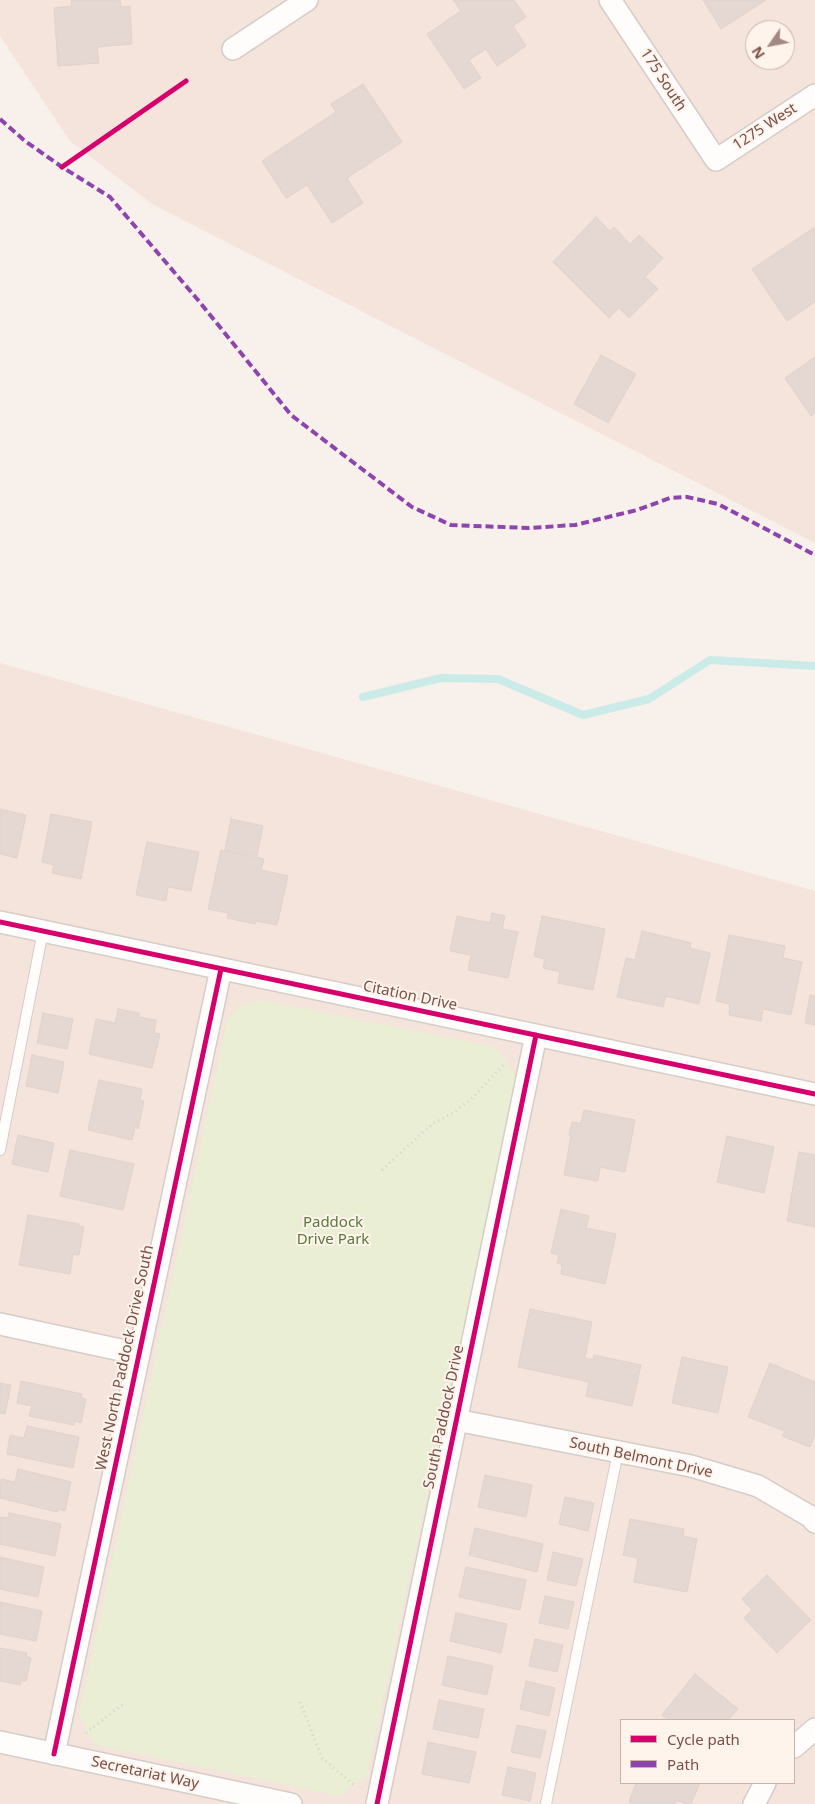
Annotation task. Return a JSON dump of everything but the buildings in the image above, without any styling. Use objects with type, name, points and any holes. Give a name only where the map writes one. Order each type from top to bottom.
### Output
[{"type":"street","points":[[233,49],[306,0]]},
{"type":"street","name":"175 South","points":[[610,0],[716,160]]},
{"type":"street","name":"1275 West","points":[[716,160],[815,95]]},
{"type":"street","name":"Citation Drive","points":[[0,922],[815,1094]]},
{"type":"street","name":"West North Paddock Drive South","points":[[54,1754],[221,968]]},
{"type":"street","name":"South Paddock Drive","points":[[377,1804],[536,1035]]},
{"type":"street","points":[[0,1324],[139,1354]]},
{"type":"street","name":"South Belmont Drive","points":[[456,1420],[691,1466],[758,1486],[811,1517],[815,1522]]},
{"type":"street","points":[[795,1746],[815,1730]]},
{"type":"street","name":"Secretariat Way","points":[[0,1742],[291,1804]]},
{"type":"street","points":[[754,1804],[764,1784]]},
{"type":"lane","points":[[0,1150],[3,1123],[43,931]]},
{"type":"lane","points":[[546,1804],[618,1452]]},
{"type":"path","points":[[382,1170],[434,1123],[453,1113],[470,1100],[507,1062]]},
{"type":"path","points":[[300,1702],[322,1758],[354,1785]]},
{"type":"path","points":[[86,1733],[123,1704]]},
{"type":"shaded area","points":[[0,0],[815,0],[815,543],[152,204],[70,141],[0,36]]},
{"type":"shaded area","points":[[0,663],[815,891],[815,1804],[0,1804]]},
{"type":"green space","name":"Paddock Drive Park","points":[[262,1000],[495,1047],[517,1078],[367,1775],[340,1796],[96,1745],[86,1733],[79,1714],[227,1020],[241,1005]]},
{"type":"waterway","points":[[363,697],[441,678],[498,679],[583,715],[649,699],[710,660],[815,666]]},
{"type":"marked path","points":[[0,119],[25,141],[110,197],[198,300],[291,415],[412,507],[451,525],[528,528],[575,525],[637,510],[670,498],[687,497],[718,504],[815,555]]},
{"type":"cycle path","points":[[62,167],[186,81]]},
{"type":"cycle path","points":[[0,922],[815,1094]]},
{"type":"cycle path","points":[[54,1754],[221,969]]},
{"type":"cycle path","points":[[377,1804],[536,1035]]}]
